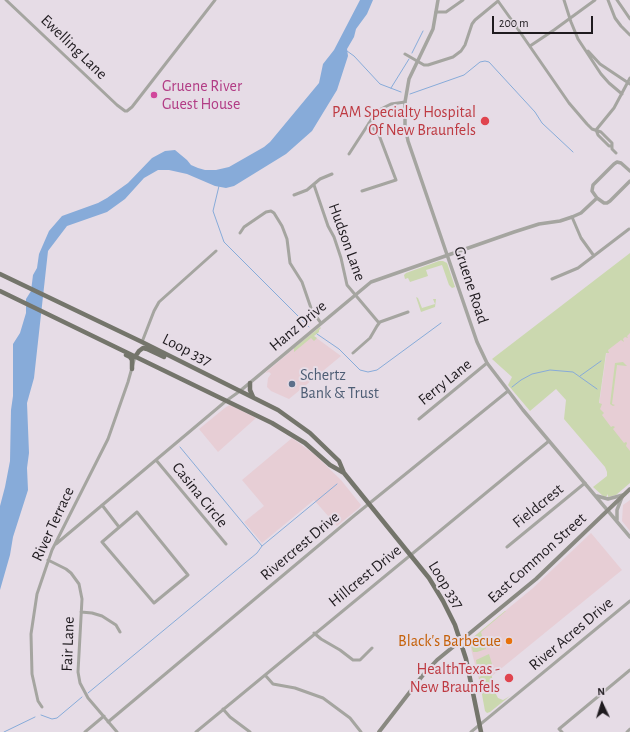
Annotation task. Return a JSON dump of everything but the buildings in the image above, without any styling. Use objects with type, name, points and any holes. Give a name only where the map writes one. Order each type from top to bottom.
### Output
[{"type":"main road","name":"Loop 337","points":[[0,274],[253,397],[278,410],[310,433],[339,461],[344,473],[429,578],[442,600],[455,625],[468,664],[481,732]]},
{"type":"main road","name":"Loop 337","points":[[0,291],[272,423],[295,436],[330,465],[344,473]]},
{"type":"main road","points":[[99,339],[101,343],[130,357],[132,369]]},
{"type":"main road","points":[[135,357],[138,351],[145,348],[175,362],[182,363]]},
{"type":"main road","points":[[132,369],[139,362],[144,361]]},
{"type":"main road","points":[[250,383],[250,390],[253,397]]},
{"type":"main road","name":"East Common Street","points":[[379,732],[436,660],[536,580],[630,489]]},
{"type":"street","name":"Ewelling Lane","points":[[6,0],[117,105],[125,110],[129,110],[132,107],[214,0]]},
{"type":"street","name":"Gruene Road","points":[[438,0],[433,29],[409,79],[404,102],[405,126],[408,141],[477,342],[487,363],[508,391],[630,537]]},
{"type":"street","points":[[436,12],[446,12],[462,0]]},
{"type":"street","points":[[564,0],[575,32],[584,47],[609,83],[622,94]]},
{"type":"street","points":[[530,46],[595,0]]},
{"type":"street","points":[[608,0],[615,18],[630,35]]},
{"type":"street","points":[[617,0],[630,19]]},
{"type":"street","points":[[405,54],[428,65],[453,57],[461,51],[465,45],[472,24],[475,20],[498,1],[569,103],[587,124],[596,130],[598,135],[609,146],[612,146],[612,149],[616,153]]},
{"type":"street","points":[[584,47],[600,64],[629,83]]},
{"type":"street","points":[[596,130],[614,108],[625,87],[629,83],[630,78]]},
{"type":"street","points":[[625,87],[630,90]]},
{"type":"street","points":[[349,154],[369,123],[381,109],[391,104],[404,102]]},
{"type":"street","points":[[362,191],[396,180],[379,135],[369,123]]},
{"type":"street","points":[[629,168],[617,162],[592,187],[592,190],[597,198],[604,203],[610,202],[630,181]]},
{"type":"street","points":[[294,195],[307,190],[320,179],[332,174]]},
{"type":"street","name":"Hudson Lane","points":[[314,185],[328,226],[334,237],[347,284],[379,323]]},
{"type":"street","name":"Hanz Drive","points":[[54,545],[367,285],[376,280],[533,226],[572,217],[581,213],[597,198]]},
{"type":"street","points":[[240,233],[244,227],[268,212],[271,211],[274,213],[282,226],[287,239],[290,263],[302,282],[312,311],[321,323]]},
{"type":"street","points":[[572,217],[581,238],[594,256]]},
{"type":"street","points":[[552,279],[573,271],[629,229]]},
{"type":"street","points":[[142,342],[159,302],[216,251]]},
{"type":"street","points":[[353,353],[370,338],[379,323],[408,312]]},
{"type":"street","name":"River Terrace","points":[[42,707],[38,701],[33,680],[31,634],[36,599],[54,545],[108,439],[135,357]]},
{"type":"street","name":"Ferry Lane","points":[[419,419],[487,363]]},
{"type":"street","name":"Rivercrest Drive","points":[[108,722],[508,391]]},
{"type":"street","name":"Hillcrest Drive","points":[[196,732],[314,633],[549,441]]},
{"type":"street","name":"Casina Circle","points":[[156,460],[226,544]]},
{"type":"street","name":"Fieldcrest","points":[[507,547],[585,483]]},
{"type":"street","points":[[595,496],[608,499],[623,495]]},
{"type":"street","points":[[618,523],[616,511],[623,495]]},
{"type":"street","points":[[102,505],[119,527]]},
{"type":"street","points":[[137,512],[188,575],[154,603],[102,542],[119,527],[137,512]]},
{"type":"street","name":"Fair Lane","points":[[48,560],[66,569],[79,584],[81,592],[81,612],[78,679],[82,689],[117,732]]},
{"type":"street","name":"River Acres Drive","points":[[471,732],[630,601]]},
{"type":"street","points":[[81,612],[102,616],[116,625],[120,632]]},
{"type":"street","points":[[314,633],[353,660],[360,660],[372,648]]},
{"type":"street","points":[[562,732],[559,728],[630,670]]},
{"type":"street","points":[[264,675],[273,684],[295,688],[323,698],[350,718],[361,732]]},
{"type":"street","points":[[223,709],[233,720],[250,732]]},
{"type":"street","points":[[85,732],[104,716]]},
{"type":"street","points":[[627,732],[630,729]]},
{"type":"shaded area","points":[[630,331],[630,454],[598,412],[607,349]]},
{"type":"shaded area","points":[[311,334],[341,356],[289,399],[271,391],[267,387],[268,378],[271,374],[269,372],[265,373]]},
{"type":"shaded area","points":[[230,405],[256,418],[218,452],[199,429]]},
{"type":"shaded area","points":[[292,438],[314,454],[341,480],[361,505],[337,526],[314,500],[262,543],[244,522],[264,506],[242,480]]},
{"type":"shaded area","points":[[630,500],[630,531],[622,521],[623,505]]},
{"type":"shaded area","points":[[591,533],[622,570],[492,676],[479,680],[470,645],[471,639],[533,588]]},
{"type":"green space","points":[[630,253],[630,333],[627,336],[628,338],[625,337],[623,339],[624,342],[621,340],[608,350],[609,353],[606,353],[599,403],[602,404],[600,409],[604,413],[602,415],[611,427],[615,427],[613,429],[624,443],[627,443],[626,446],[630,451],[630,483],[616,495],[608,497],[608,494],[606,497],[593,487],[607,476],[605,467],[564,419],[566,400],[556,389],[530,411],[508,385],[512,377],[492,359]]},
{"type":"green space","points":[[439,261],[447,263],[455,287],[452,288],[449,285],[442,265],[426,270],[428,276],[410,282],[408,278],[405,279],[404,275],[406,273]]},
{"type":"green space","points":[[416,297],[418,298],[422,308],[435,304],[433,299],[436,299],[435,307],[421,312]]},
{"type":"green space","points":[[320,327],[321,328],[319,332],[314,336],[317,338],[314,341],[311,338],[294,352],[294,348]]},
{"type":"green space","points":[[623,362],[627,366],[617,365],[612,404],[615,405],[613,406],[610,404],[615,363]]},
{"type":"green space","points":[[505,611],[481,632],[486,649],[473,652],[470,643],[471,639]]},
{"type":"green space","points":[[489,654],[492,664],[491,666],[480,669],[477,668],[476,660]]},
{"type":"green space","points":[[491,672],[495,692],[498,698],[503,700],[510,696],[487,713],[485,711],[479,678],[482,675]]},
{"type":"water","points":[[360,0],[373,0],[367,14],[356,29],[354,37],[347,49],[348,56],[337,90],[312,131],[286,154],[234,186],[226,188],[215,186],[187,174],[169,170],[158,170],[144,178],[125,199],[107,212],[67,226],[48,251],[34,378],[27,403],[29,453],[27,468],[28,490],[13,537],[10,555],[0,590],[0,506],[10,461],[11,410],[13,396],[13,344],[20,333],[26,313],[26,299],[31,291],[33,275],[37,268],[39,254],[49,231],[62,216],[98,203],[107,198],[128,183],[152,158],[165,151],[175,150],[191,165],[205,170],[216,170],[229,167],[264,147],[270,142],[319,83],[323,64],[334,50]]},
{"type":"waterway","points":[[412,53],[423,31]]},
{"type":"waterway","points":[[347,51],[354,56],[380,84],[401,92]]},
{"type":"waterway","points":[[391,88],[409,59]]},
{"type":"waterway","points":[[410,94],[464,75],[480,62],[489,62],[535,112],[542,123],[573,152]]},
{"type":"waterway","points":[[219,186],[213,211],[224,242],[309,327]]},
{"type":"waterway","points":[[317,334],[339,349],[360,370],[368,372],[377,370],[441,323]]},
{"type":"waterway","points":[[580,376],[601,361]]},
{"type":"waterway","points":[[512,387],[532,374],[550,370],[573,372],[597,389]]},
{"type":"waterway","points":[[88,693],[257,553],[262,546],[180,447]]},
{"type":"waterway","points":[[262,546],[337,484]]},
{"type":"waterway","points":[[41,715],[52,719],[57,718],[82,697]]},
{"type":"waterway","points":[[4,732],[35,717]]},
{"type":"place","name":"Gruene River Guest House","points":[[154,95]]},
{"type":"place","name":"PAM Specialty Hospital Of New Braunfels","points":[[485,121]]},
{"type":"place","name":"Schertz Bank & Trust","points":[[292,384]]},
{"type":"place","name":"Black's Barbecue","points":[[509,641]]},
{"type":"place","name":"HealthTexas - New Braunfels","points":[[509,678]]}]
